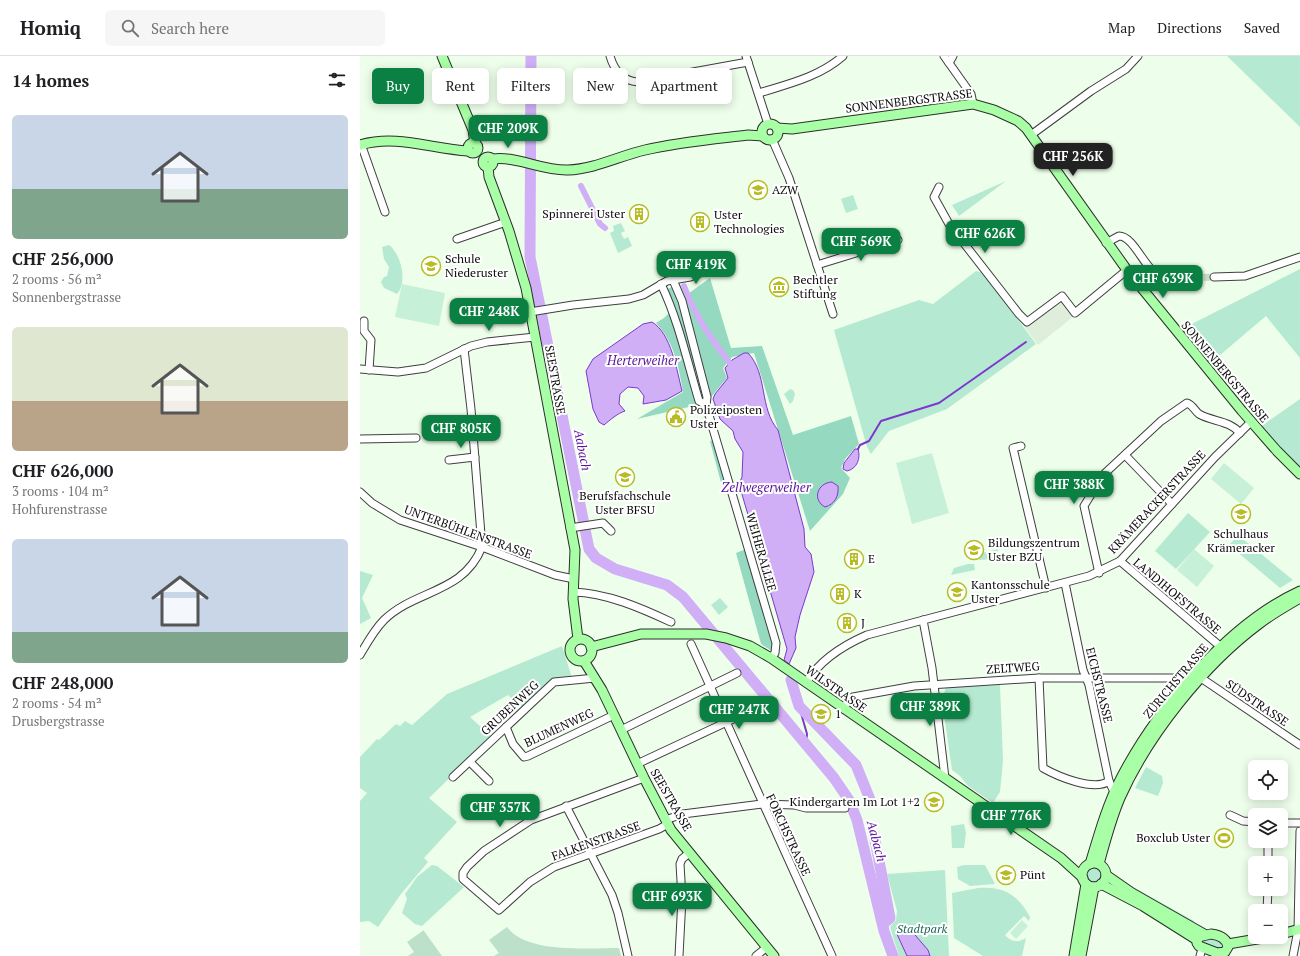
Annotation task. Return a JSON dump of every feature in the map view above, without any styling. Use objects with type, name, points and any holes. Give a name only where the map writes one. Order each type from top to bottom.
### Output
[{"type":"street","points":[[442,56],[473,130],[476,145],[488,162]]},
{"type":"street","points":[[610,56],[615,68],[622,76],[638,82],[747,59],[759,93],[770,132],[789,178],[833,314]]},
{"type":"street","points":[[759,93],[810,77],[833,65],[843,56]]},
{"type":"street","points":[[944,56],[971,94],[973,104]]},
{"type":"street","points":[[949,64],[953,56]]},
{"type":"street","points":[[1031,135],[1091,91],[1126,69],[1138,56]]},
{"type":"street","name":"SONNENBERGSTRASSE","points":[[488,162],[502,158],[552,170],[581,169],[644,150],[792,128],[973,104],[985,106],[1018,121],[1031,135],[1106,243],[1127,270],[1251,422],[1300,474]]},
{"type":"street","points":[[385,212],[361,145],[378,141],[398,141],[469,152],[488,162]]},
{"type":"street","points":[[469,152],[471,144],[476,145]]},
{"type":"street","name":"SEESTRASSE","points":[[488,162],[489,177],[506,222],[534,312],[535,337],[573,527],[575,550],[574,592],[578,640]]},
{"type":"street","points":[[939,187],[934,197],[949,224],[1018,314],[1027,322],[1062,296],[1075,313],[1127,270]]},
{"type":"street","points":[[457,240],[506,222]]},
{"type":"street","points":[[1106,243],[1119,236],[1126,238],[1151,270],[1160,278],[1172,279]]},
{"type":"street","points":[[817,265],[898,240]]},
{"type":"street","points":[[1214,277],[1245,276],[1300,257]]},
{"type":"street","points":[[534,312],[629,299],[643,295],[661,284],[673,280],[690,278],[709,269]]},
{"type":"street","name":"WEIHERALLEE","points":[[673,280],[682,301],[707,397],[706,405],[776,643],[775,653],[771,658]]},
{"type":"street","name":"WEIHERALLEE","points":[[661,284],[673,310],[680,331],[699,401],[706,405]]},
{"type":"street","points":[[364,321],[364,331],[371,340],[370,370]]},
{"type":"street","points":[[360,369],[398,372],[426,368],[464,349],[487,342],[535,337]]},
{"type":"street","points":[[360,655],[372,635],[384,620],[405,605],[449,585],[460,577],[478,558],[482,547],[464,349]]},
{"type":"street","points":[[1099,573],[1084,506],[1103,476],[1161,421],[1187,403],[1191,404],[1198,413],[1212,420],[1233,426],[1240,433]]},
{"type":"street","name":"KRÄMERACKERSTRASSE","points":[[806,683],[813,672],[847,644],[867,635],[1065,583],[1099,573],[1120,561],[1214,456],[1251,422]]},
{"type":"street","points":[[360,439],[416,438]]},
{"type":"street","points":[[1021,446],[1013,448],[1046,588]]},
{"type":"street","points":[[1125,455],[1172,504]]},
{"type":"street","points":[[449,460],[475,457]]},
{"type":"street","name":"UNTERBÜHLENSTRASSE","points":[[360,492],[372,503],[400,520],[482,547],[555,575],[574,579]]},
{"type":"street","points":[[573,527],[603,523],[611,531]]},
{"type":"street","name":"LANDIHOFSTRASSE","points":[[1120,561],[1221,647]]},
{"type":"street","name":"EICHSTRASSE","points":[[1065,583],[1111,786]]},
{"type":"street","name":"ZÜRICHSTRASSE","points":[[1092,864],[1111,786],[1130,762],[1160,716],[1221,647],[1258,616],[1300,591]]},
{"type":"street","points":[[574,592],[588,593],[624,603],[671,622]]},
{"type":"street","name":"ZÜRICHSTRASSE","points":[[1092,864],[1129,779],[1166,720],[1201,678],[1244,636],[1260,623],[1300,598]]},
{"type":"street","points":[[923,620],[934,686],[945,778]]},
{"type":"street","name":"WILSTRASSE","points":[[591,647],[641,634],[706,634],[726,638],[750,646],[771,658],[1061,858],[1091,883],[1143,906],[1200,937]]},
{"type":"street","points":[[578,640],[586,641],[591,647],[590,655],[584,661],[575,660],[570,653],[571,645],[578,640]]},
{"type":"street","name":"FORCHSTRASSE","points":[[690,644],[832,956]]},
{"type":"street","name":"SEESTRASSE","points":[[584,661],[595,678],[667,822],[689,853],[774,956]]},
{"type":"street","points":[[621,730],[737,673]]},
{"type":"street","name":"GRUBENWEG","points":[[453,777],[554,682],[595,678]]},
{"type":"street","points":[[1039,678],[1042,768],[1089,785],[1111,786]]},
{"type":"street","name":"ZELTWEG","points":[[843,709],[853,697],[899,688],[1039,678],[1192,678]]},
{"type":"street","name":"SÜDSTRASSE","points":[[1201,678],[1300,745]]},
{"type":"street","points":[[637,764],[763,705]]},
{"type":"street","name":"BLUMENWEG","points":[[506,727],[518,751],[524,757],[614,715]]},
{"type":"street","points":[[470,762],[489,781]]},
{"type":"street","points":[[628,956],[618,913],[612,895],[566,806],[644,778]]},
{"type":"street","name":"FALKENSTRASSE","points":[[566,806],[531,820],[499,840],[471,863],[463,872],[462,877],[465,883],[499,910],[530,882],[542,874],[567,861],[659,829],[667,822],[683,814],[762,804],[794,805],[806,808],[845,808]]},
{"type":"street","points":[[1230,815],[1243,821],[1248,821]]},
{"type":"street","points":[[1288,823],[1300,823]]},
{"type":"street","points":[[1293,956],[1299,930],[1300,831]]},
{"type":"street","points":[[679,956],[682,898],[680,864],[682,859],[689,853]]},
{"type":"street","name":"WILSTRASSE","points":[[1061,858],[1092,864]]},
{"type":"street","points":[[1081,956],[1091,883],[1083,871],[1092,864],[1106,875],[1200,937],[1211,934],[1220,936],[1227,951]]},
{"type":"street","points":[[1074,956],[1091,883],[1106,875]]},
{"type":"street","points":[[1288,932],[1299,930]]},
{"type":"street","points":[[1200,937],[1199,946],[1201,952],[1221,954],[1248,944]]},
{"type":"street","points":[[756,956],[767,947]]},
{"type":"green space","points":[[1227,56],[1300,56],[1300,127]]},
{"type":"green space","points":[[1006,181],[959,216],[952,205]]},
{"type":"green space","points":[[853,195],[858,209],[846,213],[841,199]]},
{"type":"green space","points":[[621,223],[625,231],[621,233],[624,239],[628,237],[632,246],[618,253],[610,233],[614,231],[613,226]]},
{"type":"green space","points":[[389,245],[397,255],[402,268],[402,283],[397,294],[384,288],[381,282],[384,277],[387,276],[389,267],[384,259],[382,247]]},
{"type":"green space","points":[[1300,269],[1300,358],[1266,316],[1206,367],[1176,332]]},
{"type":"green space","points":[[976,271],[984,273],[1036,344],[947,409],[889,431],[871,454],[867,447],[834,330],[919,300],[933,304]]},
{"type":"green space","points":[[710,278],[731,348],[762,346],[793,435],[851,416],[859,444],[845,459],[841,468],[850,478],[843,494],[810,531],[754,353],[732,357],[723,368],[727,378],[706,403],[637,419],[683,392],[675,355],[667,338],[656,323],[672,310],[662,291],[680,284],[685,296]]},
{"type":"green space","points":[[402,284],[445,293],[439,326],[395,317]]},
{"type":"green space","points":[[790,389],[793,390],[795,394],[793,401],[790,404],[784,394]]},
{"type":"green space","points":[[1300,399],[1300,470],[1260,427]]},
{"type":"green space","points":[[714,440],[727,489],[723,490],[710,441]]},
{"type":"green space","points":[[932,453],[949,513],[912,524],[896,463]]},
{"type":"green space","points":[[1224,463],[1254,488],[1241,504],[1211,479]]},
{"type":"green space","points":[[1188,513],[1210,532],[1176,569],[1155,551]]},
{"type":"green space","points":[[1238,535],[1293,580],[1280,588],[1229,545]]},
{"type":"green space","points":[[746,549],[772,640],[772,651],[761,644],[736,553]]},
{"type":"green space","points":[[998,549],[997,559],[979,560],[978,554]]},
{"type":"green space","points":[[1194,549],[1214,566],[1197,587],[1177,570]]},
{"type":"green space","points":[[974,564],[975,570],[951,575],[954,568]]},
{"type":"green space","points":[[360,571],[373,575],[362,598],[371,618],[360,624]]},
{"type":"green space","points":[[720,598],[728,607],[719,615],[711,605]]},
{"type":"green space","points":[[562,646],[572,678],[552,681],[522,708],[508,695],[470,717],[492,737],[429,798],[457,822],[424,858],[428,862],[401,894],[378,927],[369,921],[360,922],[360,801],[367,793],[360,788],[360,757],[377,739],[379,740],[396,724],[400,726],[405,721],[412,725],[447,694]]},
{"type":"green space","points":[[1000,685],[1003,761],[1000,792],[993,803],[968,786],[960,776],[952,770],[942,700],[946,687]]},
{"type":"green space","points":[[1146,767],[1162,776],[1163,783],[1158,796],[1135,788]]},
{"type":"green space","points":[[964,824],[966,833],[964,848],[952,848],[951,826]]},
{"type":"green space","points":[[432,865],[437,866],[464,887],[422,926],[415,924],[402,913],[407,899],[405,894],[417,877]]},
{"type":"green space","points":[[964,865],[985,865],[995,884],[970,886],[958,879],[957,867]]},
{"type":"green space","points":[[1094,868],[1099,870],[1101,875],[1099,880],[1094,882],[1089,880],[1087,875],[1089,870]]},
{"type":"green space","name":"Stadtpark","points":[[945,870],[949,956],[899,956],[890,927],[896,920],[897,911],[887,874]]},
{"type":"green space","points":[[978,888],[995,888],[1009,893],[1020,902],[1025,909],[1030,917],[1029,921],[1024,916],[1005,935],[1015,941],[1020,941],[1026,938],[1022,956],[983,956],[954,938],[952,893]]},
{"type":"green space","points":[[1135,888],[1194,921],[1193,922]]},
{"type":"green space","points":[[1022,920],[1028,926],[1016,939],[1010,933]]},
{"type":"green space","points":[[1208,936],[1223,942],[1223,950],[1203,945],[1200,940]]},
{"type":"shaded area","points":[[1062,296],[1074,316],[1038,345],[1024,326]]},
{"type":"shaded area","points":[[507,927],[516,936],[528,942],[543,946],[559,948],[619,948],[621,956],[494,956],[499,953],[489,940]]},
{"type":"shaded area","points":[[424,930],[442,956],[408,956],[414,952],[407,942]]},
{"type":"water","name":"Herterweiher","points":[[652,322],[659,327],[669,343],[682,391],[666,400],[643,404],[644,396],[638,388],[628,387],[620,394],[619,404],[625,411],[604,425],[599,422],[593,409],[586,371],[593,359],[643,324]]},
{"type":"water","name":"Zellwegerweiher","points":[[744,353],[748,353],[754,361],[761,381],[768,412],[778,430],[804,529],[805,547],[811,554],[814,572],[800,615],[795,637],[796,648],[789,664],[784,660],[787,649],[739,484],[742,477],[743,452],[735,439],[733,431],[720,419],[713,399],[715,394],[728,378],[725,368],[732,360]]},
{"type":"water","points":[[855,449],[858,449],[859,452],[856,466],[847,471],[843,469],[844,463]]},
{"type":"water","points":[[832,482],[838,486],[838,493],[834,502],[825,507],[818,500],[818,492],[823,485]]},
{"type":"water","points":[[897,927],[909,928],[928,950],[930,956],[907,956],[896,932]]},
{"type":"waterway","name":"Aabach","points":[[531,56],[530,257],[589,549],[596,558],[615,569],[667,585],[683,597],[834,778],[849,800],[857,820],[884,931],[893,956]]},
{"type":"waterway","points":[[581,186],[600,224],[605,228]]},
{"type":"waterway","points":[[684,286],[688,297],[704,326],[729,362]]},
{"type":"waterway","points":[[858,449],[860,445],[869,441],[881,421],[939,403],[1026,342]]},
{"type":"waterway","points":[[791,680],[799,706],[856,765],[871,802]]},
{"type":"waterway","name":"Aabach","points":[[799,706],[807,734],[806,746]]},
{"type":"waterway","points":[[874,835],[890,918],[883,924]]},
{"type":"tunnel","points":[[1172,279],[1214,277]]},
{"type":"place","name":"AZW","points":[[758,190]]},
{"type":"place","name":"Spinnerei Uster","points":[[639,214]]},
{"type":"place","name":"Uster Technologies","points":[[700,222]]},
{"type":"place","name":"Schule Niederuster","points":[[431,266]]},
{"type":"place","name":"Bechtler Stiftung","points":[[779,287]]},
{"type":"place","name":"Polizeiposten Uster","points":[[676,417]]},
{"type":"place","name":"Berufsfachschule Uster BFSU","points":[[625,477]]},
{"type":"place","name":"Schulhaus Krämeracker","points":[[1241,514]]},
{"type":"place","name":"Bildungszentrum Uster BZU","points":[[974,550]]},
{"type":"place","name":"E","points":[[854,559]]},
{"type":"place","name":"Kantonsschule Uster","points":[[957,592]]},
{"type":"place","name":"K","points":[[840,594]]},
{"type":"place","name":"J","points":[[847,623]]},
{"type":"place","name":"1","points":[[821,714]]},
{"type":"place","name":"Kindergarten Im Lot 1+2","points":[[934,802]]},
{"type":"place","name":"Boxclub Uster","points":[[1224,838]]},
{"type":"place","name":"Pünt","points":[[1006,875]]}]
